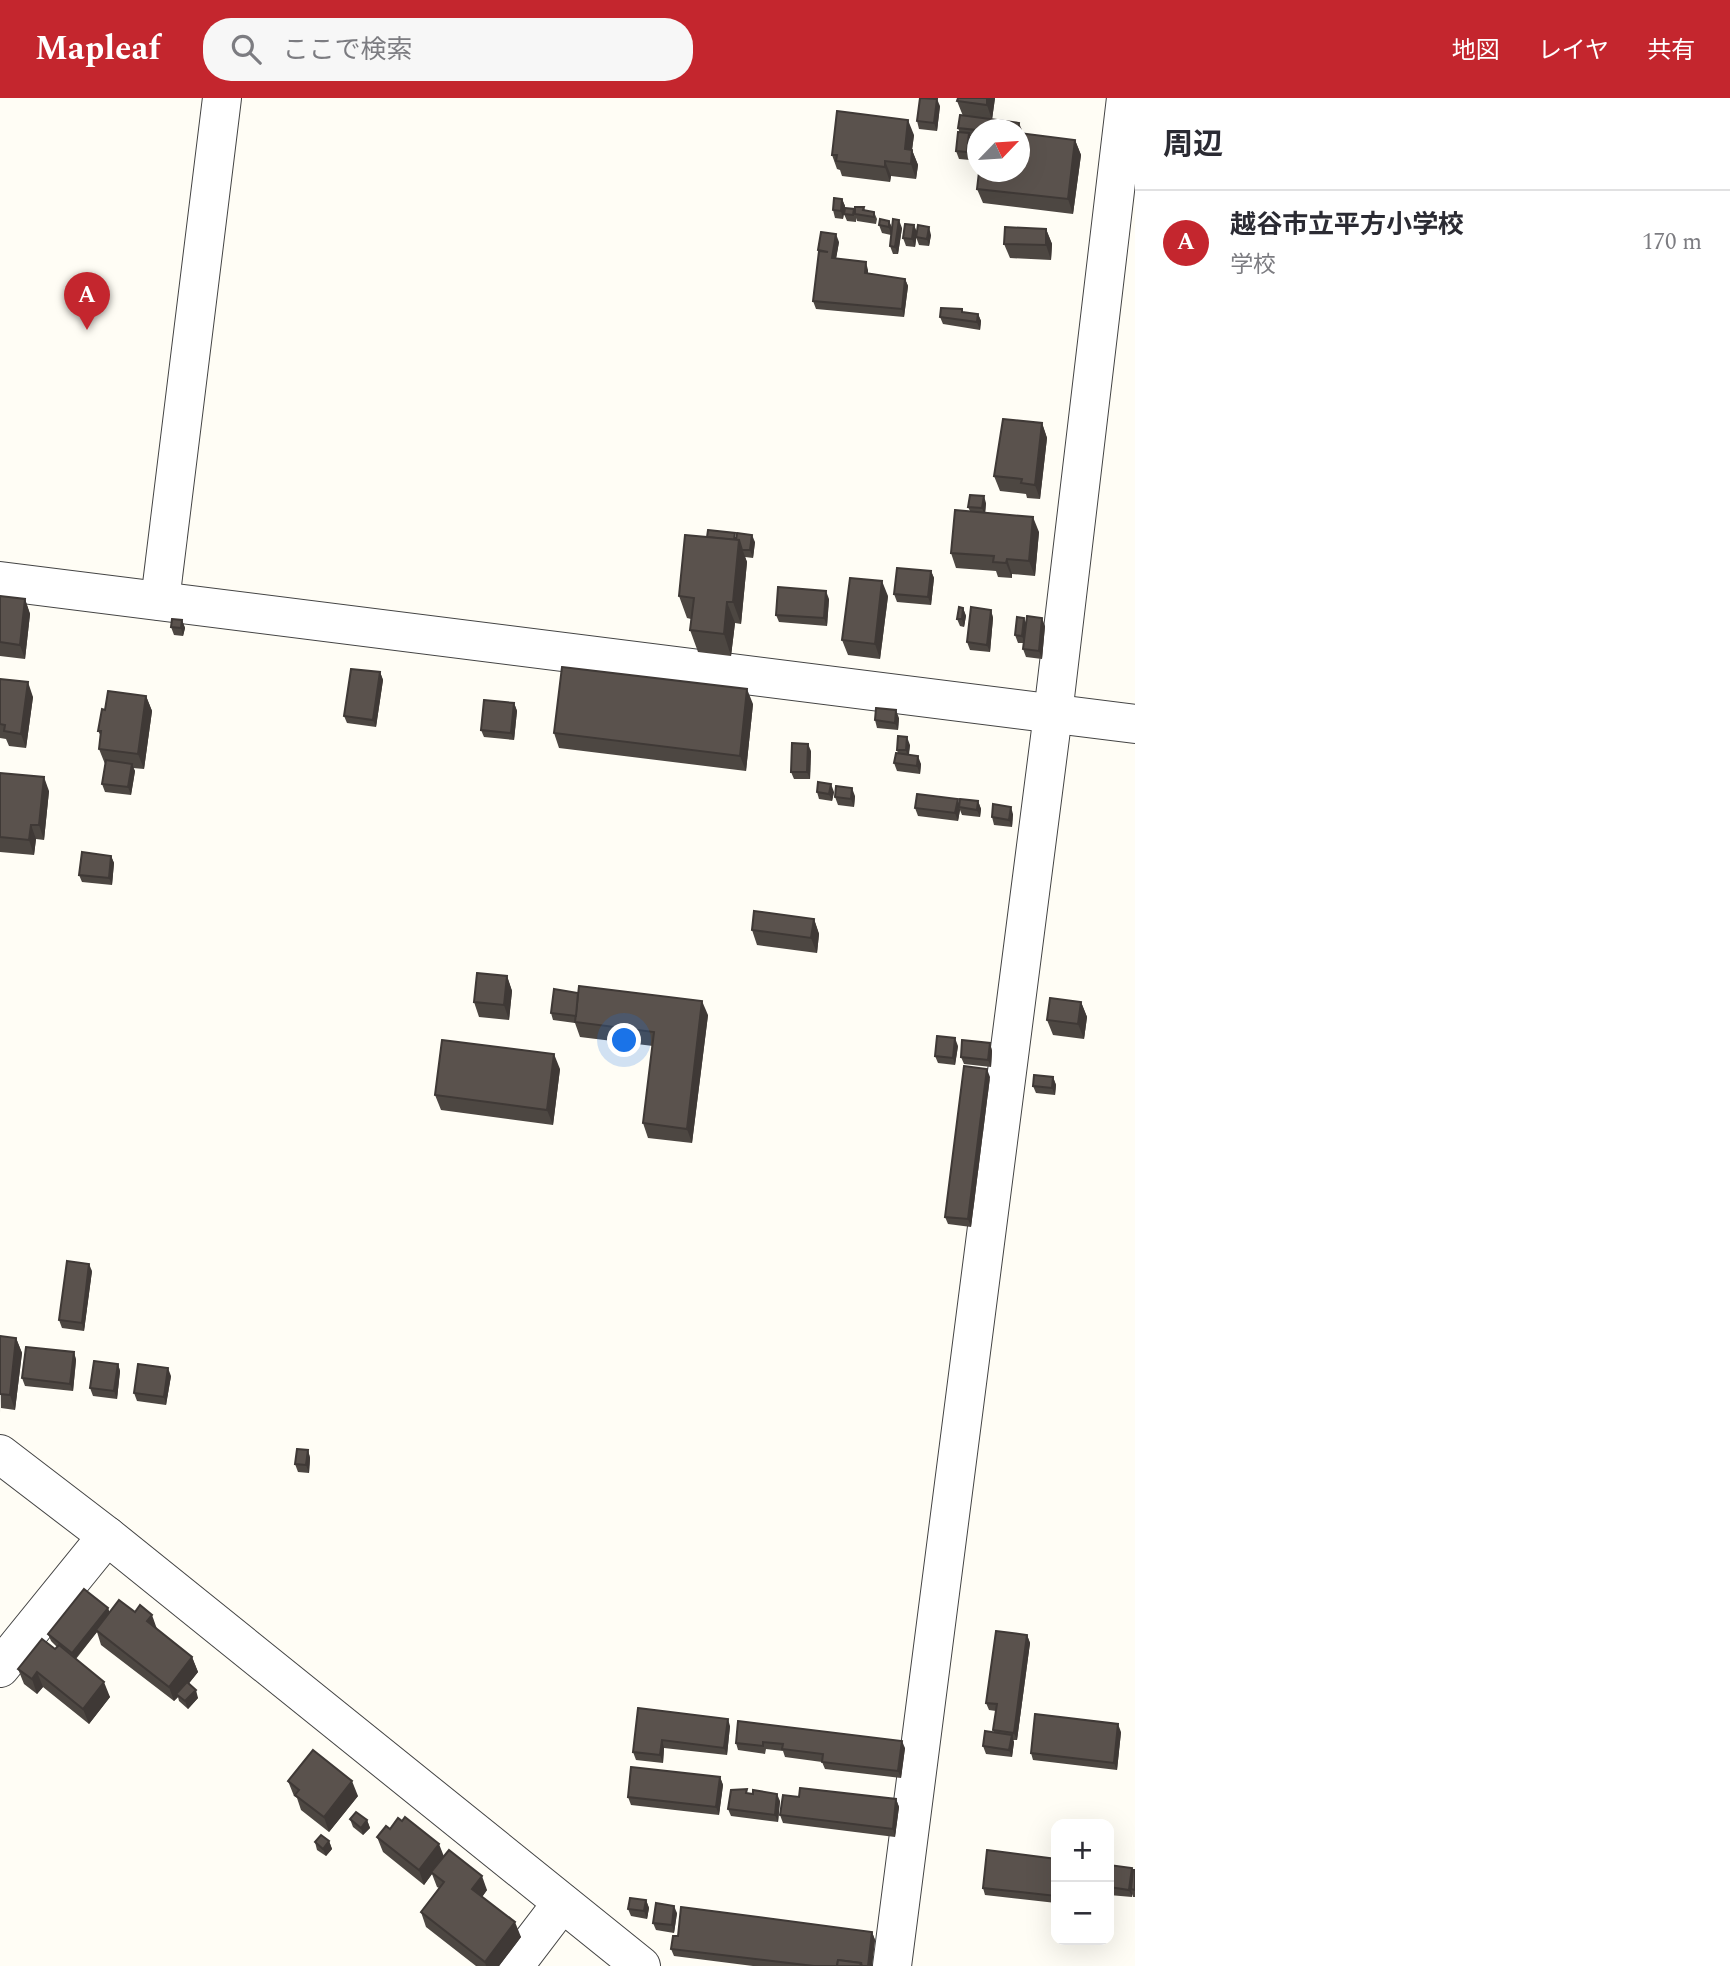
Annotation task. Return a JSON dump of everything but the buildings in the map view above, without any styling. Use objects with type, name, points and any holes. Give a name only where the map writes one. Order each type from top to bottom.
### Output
[{"type":"street","points":[[160,601],[222,98]]},
{"type":"street","points":[[892,1966],[1053,714],[1126,98]]},
{"type":"street","points":[[0,581],[1135,724]]},
{"type":"street","points":[[0,1454],[107,1536],[641,1966]]},
{"type":"street","points":[[0,1668],[107,1536]]},
{"type":"street","points":[[514,1966],[562,1903]]},
{"type":"place","name":"越谷市立平方小学校","points":[[87,330]]}]
